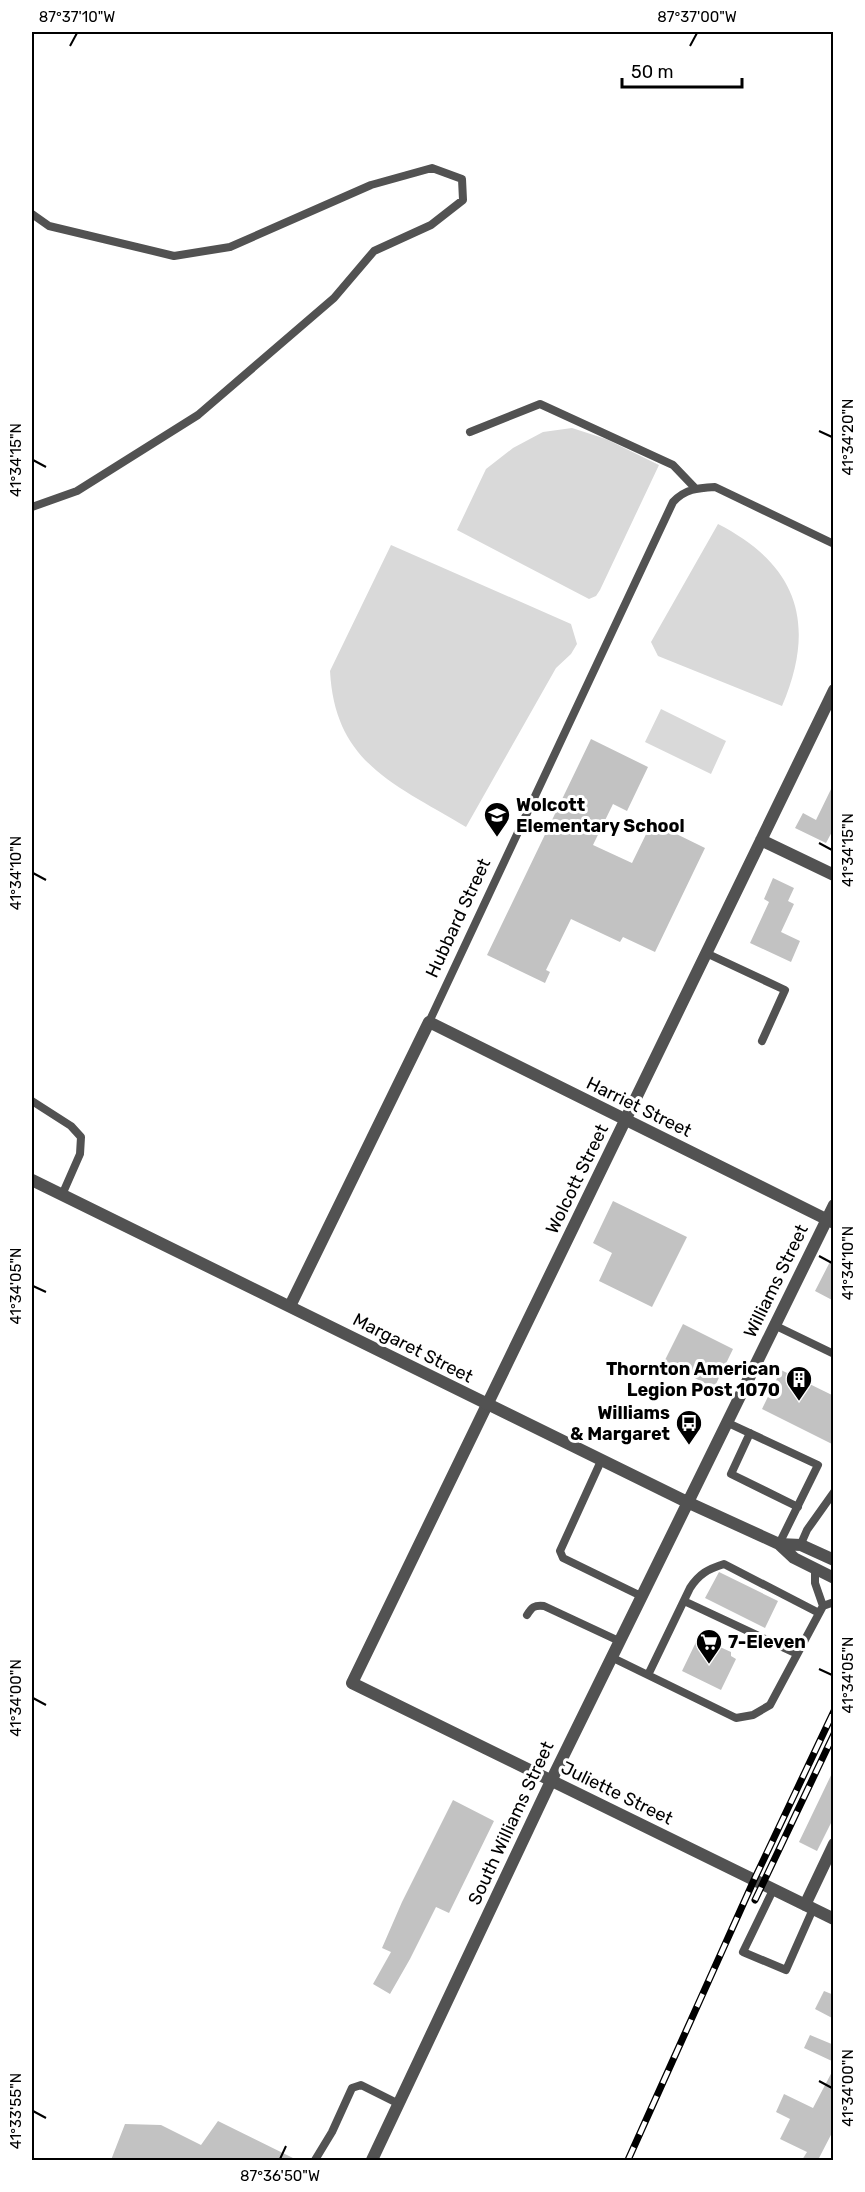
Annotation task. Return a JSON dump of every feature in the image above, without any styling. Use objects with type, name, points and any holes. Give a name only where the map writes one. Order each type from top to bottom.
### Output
[{"type":"street","name":"Wolcott Street","points":[[352,1683],[834,690]]},
{"type":"street","points":[[761,840],[834,875]]},
{"type":"street","name":"Harriet Street","points":[[429,1022],[830,1221]]},
{"type":"street","name":"Hubbard Street","points":[[290,1306],[429,1022]]},
{"type":"street","name":"Margaret Street","points":[[32,1180],[601,1461],[779,1544],[794,1558],[834,1578]]},
{"type":"street","name":"Williams Street","points":[[687,1502],[774,1325],[830,1221],[834,1205]]},
{"type":"street","name":"South Williams Street","points":[[372,2160],[551,1781],[687,1502]]},
{"type":"street","name":"Margaret Street","points":[[779,1544],[801,1545],[834,1560]]},
{"type":"street","name":"Juliette Street","points":[[352,1683],[834,1919]]},
{"type":"street","points":[[808,1907],[834,1844]]},
{"type":"lane","points":[[32,214],[49,226],[174,255],[230,247],[371,185],[432,168],[462,179],[463,200],[431,225],[374,251],[334,298],[198,415],[77,490],[32,507]]},
{"type":"lane","points":[[470,432],[540,404],[673,465],[695,488],[714,487],[834,544]]},
{"type":"lane","name":"Hubbard Street","points":[[429,1022],[673,502],[682,492],[695,488]]},
{"type":"lane","points":[[706,953],[785,990],[762,1041]]},
{"type":"lane","points":[[32,1101],[71,1126],[81,1137],[80,1154],[62,1195]]},
{"type":"lane","points":[[774,1325],[834,1354]]},
{"type":"lane","points":[[726,1422],[818,1465],[779,1544]]},
{"type":"lane","points":[[750,1433],[730,1474],[798,1507]]},
{"type":"lane","points":[[601,1461],[560,1551],[563,1558],[641,1596]]},
{"type":"lane","points":[[794,1558],[807,1530],[834,1492]]},
{"type":"lane","points":[[648,1675],[698,1576],[711,1568],[724,1564],[821,1610]]},
{"type":"lane","points":[[816,1569],[815,1583],[821,1610]]},
{"type":"lane","points":[[684,1601],[798,1654]]},
{"type":"lane","points":[[611,1657],[736,1718],[753,1715],[770,1705],[821,1610],[834,1602]]},
{"type":"lane","points":[[527,1615],[536,1605],[543,1606],[619,1641]]},
{"type":"lane","points":[[773,1890],[743,1952],[786,1970],[808,1907]]},
{"type":"lane","points":[[315,2160],[332,2132],[352,2088],[360,2085],[399,2104]]},
{"type":"shaded area","points":[[572,428],[606,439],[659,465],[600,590],[596,596],[589,599],[457,530],[486,469],[513,448],[543,432]]},
{"type":"shaded area","points":[[718,524],[745,540],[767,558],[783,578],[793,600],[798,623],[798,649],[793,676],[782,706],[658,656],[651,642]]},
{"type":"shaded area","points":[[391,545],[571,624],[577,644],[571,654],[556,668],[466,827],[416,798],[373,768],[343,729],[334,703],[330,671]]},
{"type":"shaded area","points":[[661,709],[726,741],[711,774],[645,742]]},
{"type":"building","points":[[591,739],[648,767],[627,811],[613,804],[593,845],[632,863],[652,822],[705,848],[655,952],[623,937],[620,942],[571,919],[546,970],[550,972],[545,983],[487,955]]},
{"type":"building","points":[[834,783],[834,828],[826,843],[795,828],[803,813],[816,820]]},
{"type":"building","points":[[773,878],[794,888],[788,901],[794,904],[781,932],[800,941],[791,962],[750,943],[769,902],[764,899]]},
{"type":"building","points":[[613,1201],[687,1237],[652,1307],[599,1281],[612,1253],[593,1243]]},
{"type":"building","points":[[834,1254],[834,1301],[815,1291]]},
{"type":"building","points":[[683,1324],[733,1349],[714,1388],[664,1362]]},
{"type":"building","name":"Thornton American Legion Post 1070","points":[[781,1370],[834,1396],[834,1445],[762,1409]]},
{"type":"building","name":"7-Eleven","points":[[719,1572],[778,1601],[765,1628],[705,1598]]},
{"type":"building","name":"7-Eleven","points":[[697,1640],[709,1642],[731,1652],[731,1656],[736,1659],[721,1690],[682,1671]]},
{"type":"building","points":[[834,1769],[834,1817],[817,1851],[799,1842]]},
{"type":"building","points":[[453,1800],[494,1821],[449,1913],[436,1907],[390,1994],[373,1984],[391,1952],[382,1948],[402,1902]]},
{"type":"building","points":[[824,1991],[834,1995],[834,2019],[815,2009]]},
{"type":"building","points":[[810,2035],[834,2045],[834,2062],[804,2048]]},
{"type":"building","points":[[834,2068],[834,2129],[818,2160],[802,2160],[807,2152],[780,2139],[790,2119],[776,2112],[784,2094],[813,2108]]},
{"type":"building","points":[[218,2121],[297,2160],[111,2160],[125,2124],[161,2125],[201,2145]]},
{"type":"railway","points":[[628,2160],[754,1880],[834,1711]]},
{"type":"railway","points":[[755,1900],[834,1734]]},
{"type":"place","name":"Wolcott Elementary School","points":[[497,838]]},
{"type":"place","name":"Thornton American Legion Post 1070","points":[[799,1402]]},
{"type":"place","name":"Williams & Margaret","points":[[689,1446]]},
{"type":"place","name":"7-Eleven","points":[[709,1665]]}]
